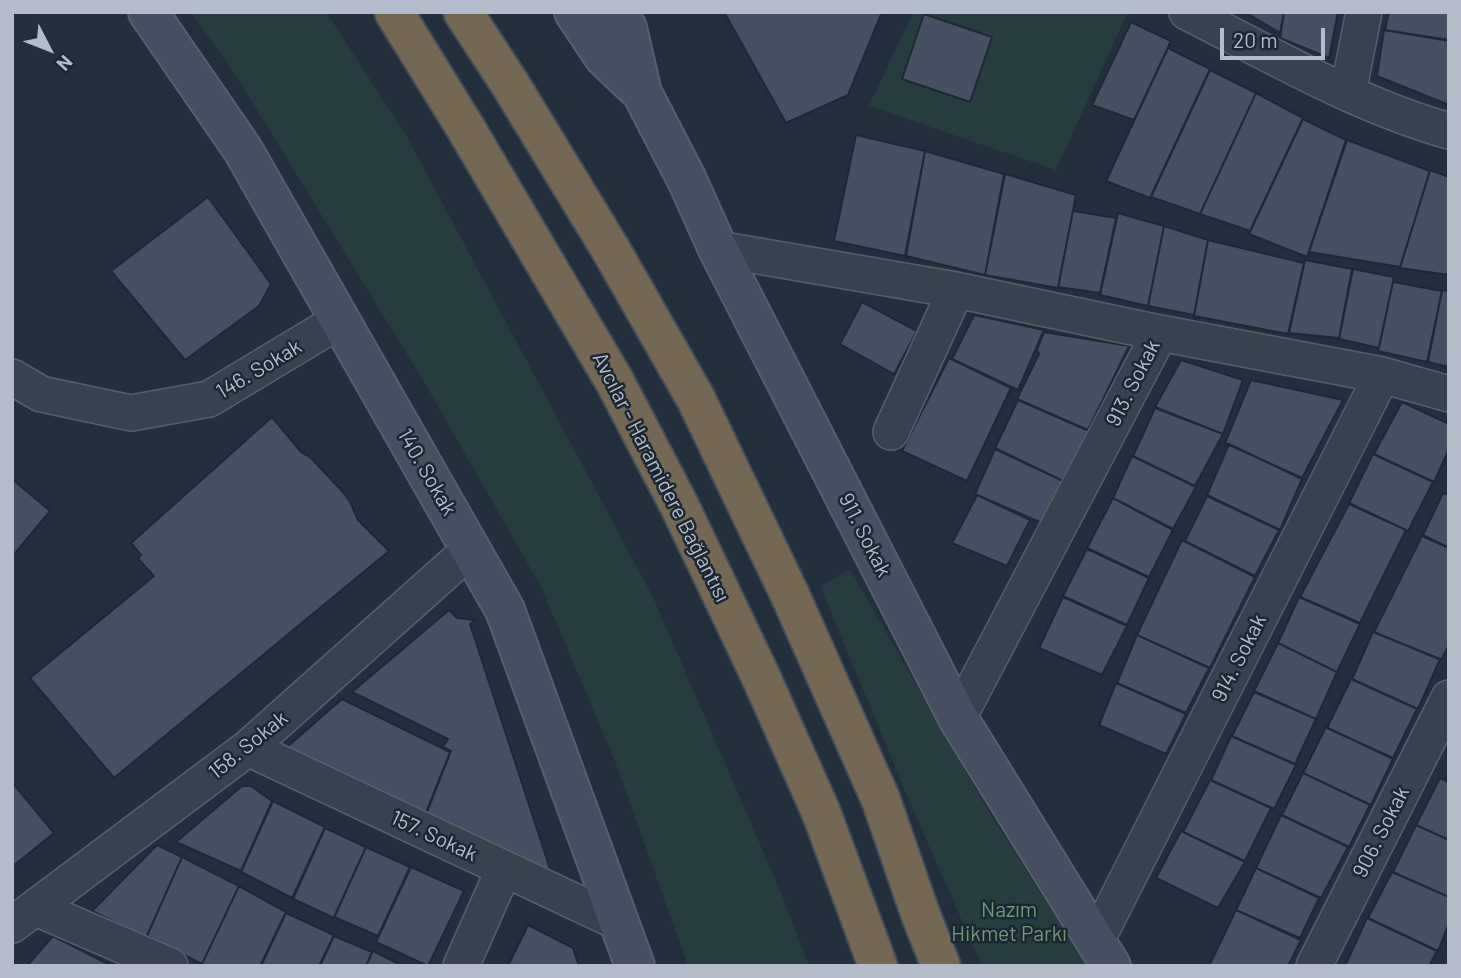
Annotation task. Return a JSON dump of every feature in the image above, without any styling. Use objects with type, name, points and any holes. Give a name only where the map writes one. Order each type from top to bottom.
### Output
[{"type":"highway","name":"Avcılar - Haramidere Bağlantısı","points":[[394,12],[466,127],[615,382],[653,454],[754,663],[821,812],[878,966]]},
{"type":"highway","points":[[463,12],[611,250],[696,399],[790,595],[881,800],[941,966]]},
{"type":"street","name":"140. Sokak","points":[[148,12],[243,150],[505,610],[626,951]]},
{"type":"street","name":"911. Sokak","points":[[574,12],[604,57],[642,93]]},
{"type":"street","name":"911. Sokak","points":[[617,12],[627,28],[642,93],[687,180],[718,249],[958,718],[1104,953]]},
{"type":"street","points":[[1186,12],[1348,93],[1421,123],[1449,131]]},
{"type":"street","points":[[1348,93],[1364,12]]},
{"type":"street","name":"913. Sokak","points":[[718,249],[956,290],[1160,333],[958,718]]},
{"type":"street","points":[[891,432],[956,290]]},
{"type":"street","name":"146. Sokak","points":[[12,377],[41,394],[131,413],[209,399],[340,320]]},
{"type":"street","points":[[1160,333],[1382,375],[1449,394]]},
{"type":"street","name":"914. Sokak","points":[[1104,953],[1382,375]]},
{"type":"street","name":"158. Sokak","points":[[24,917],[248,748],[471,549]]},
{"type":"street","name":"906. Sokak","points":[[1314,966],[1449,698]]},
{"type":"street","name":"157. Sokak","points":[[248,748],[504,869],[626,951]]},
{"type":"street","points":[[461,966],[504,869]]},
{"type":"street","points":[[24,917],[170,966]]},
{"type":"green space","points":[[191,12],[326,12],[405,133],[653,597],[780,890],[809,966],[688,966],[615,761],[541,587],[427,387],[238,79]]},
{"type":"green space","points":[[913,12],[1128,12],[1056,170],[869,106]]},
{"type":"green space","name":"Nazım Hikmet Parkı","points":[[850,569],[990,814],[1087,966],[982,966],[913,810],[820,586]]},
{"type":"building","points":[[724,12],[882,12],[848,95],[786,123]]},
{"type":"building","points":[[1245,12],[1284,12],[1280,33]]},
{"type":"building","points":[[1284,12],[1338,12],[1329,58],[1280,38]]},
{"type":"building","points":[[1389,12],[1449,12],[1449,40],[1385,30]]},
{"type":"building","points":[[924,14],[992,37],[970,102],[902,79]]},
{"type":"building","points":[[1131,22],[1171,41],[1134,120],[1092,105]]},
{"type":"building","points":[[1384,30],[1449,41],[1449,105],[1377,76]]},
{"type":"building","points":[[1168,48],[1210,69],[1150,198],[1106,181]]},
{"type":"building","points":[[1210,70],[1256,93],[1200,214],[1151,197]]},
{"type":"building","points":[[1256,93],[1303,118],[1250,231],[1200,214]]},
{"type":"building","points":[[1303,119],[1346,140],[1307,257],[1249,234]]},
{"type":"building","points":[[856,135],[925,151],[905,256],[834,241]]},
{"type":"building","points":[[1347,140],[1430,171],[1400,267],[1309,252]]},
{"type":"building","points":[[925,151],[1004,174],[985,275],[906,256]]},
{"type":"building","points":[[1430,170],[1449,177],[1449,275],[1400,268]]},
{"type":"building","points":[[1005,174],[1076,195],[1058,288],[985,275]]},
{"type":"building","points":[[208,197],[271,284],[259,306],[185,360],[111,271]]},
{"type":"building","points":[[1073,211],[1116,218],[1100,293],[1058,287]]},
{"type":"building","points":[[1118,213],[1164,226],[1148,306],[1100,295]]},
{"type":"building","points":[[1164,226],[1208,240],[1194,315],[1148,306]]},
{"type":"building","points":[[1208,240],[1304,263],[1288,334],[1194,316]]},
{"type":"building","points":[[1305,260],[1352,269],[1339,338],[1289,333]]},
{"type":"building","points":[[1353,269],[1394,277],[1379,348],[1339,339]]},
{"type":"building","points":[[1393,282],[1442,291],[1427,362],[1378,351]]},
{"type":"building","points":[[1442,290],[1449,291],[1449,367],[1428,362]]},
{"type":"building","points":[[862,302],[917,331],[894,374],[840,344]]},
{"type":"building","points":[[974,315],[1044,330],[1018,390],[952,359]]},
{"type":"building","points":[[1044,332],[1129,346],[1088,430],[1017,399],[1039,354],[1037,350]]},
{"type":"building","points":[[949,358],[1011,388],[967,481],[902,451]]},
{"type":"building","points":[[1181,360],[1243,380],[1223,434],[1155,407]]},
{"type":"building","points":[[1251,380],[1343,400],[1302,478],[1225,443]]},
{"type":"building","points":[[1018,400],[1089,431],[1063,481],[995,448]]},
{"type":"building","points":[[1402,402],[1449,424],[1449,449],[1434,482],[1374,454]]},
{"type":"building","points":[[1155,408],[1223,434],[1195,486],[1133,456]]},
{"type":"building","points":[[272,417],[301,452],[311,458],[342,491],[358,520],[389,551],[114,778],[30,678],[154,576],[138,559],[141,555],[131,543]]},
{"type":"building","points":[[1229,444],[1302,479],[1280,530],[1207,495]]},
{"type":"building","points":[[995,449],[1063,481],[1042,523],[975,494]]},
{"type":"building","points":[[1373,454],[1433,482],[1408,531],[1349,503]]},
{"type":"building","points":[[1132,456],[1196,487],[1173,529],[1113,498]]},
{"type":"building","points":[[12,479],[50,511],[12,557]]},
{"type":"building","points":[[1443,493],[1449,495],[1449,548],[1423,535]]},
{"type":"building","points":[[977,495],[1030,520],[1007,566],[952,543]]},
{"type":"building","points":[[1207,496],[1279,530],[1255,576],[1185,541]]},
{"type":"building","points":[[1113,498],[1173,530],[1149,577],[1087,548]]},
{"type":"building","points":[[1349,504],[1406,530],[1360,623],[1300,597]]},
{"type":"building","points":[[1422,536],[1449,548],[1449,645],[1441,660],[1374,632]]},
{"type":"building","points":[[1182,540],[1255,577],[1210,668],[1137,635]]},
{"type":"building","points":[[1087,549],[1149,578],[1127,625],[1063,596]]},
{"type":"building","points":[[1063,597],[1127,626],[1102,675],[1039,648]]},
{"type":"building","points":[[1299,597],[1360,624],[1337,672],[1278,643]]},
{"type":"building","points":[[449,610],[457,618],[475,620],[470,624],[550,869],[543,885],[422,825],[451,751],[443,747],[448,739],[352,692]]},
{"type":"building","points":[[1373,632],[1440,659],[1418,709],[1352,679]]},
{"type":"building","points":[[1137,635],[1209,668],[1186,713],[1117,683]]},
{"type":"building","points":[[1278,643],[1337,672],[1316,719],[1254,691]]},
{"type":"building","points":[[1351,679],[1417,709],[1393,758],[1327,728]]},
{"type":"building","points":[[1116,683],[1186,714],[1166,754],[1099,725]]},
{"type":"building","points":[[1254,692],[1316,719],[1295,764],[1232,736]]},
{"type":"building","points":[[342,699],[450,752],[421,825],[279,754]]},
{"type":"building","points":[[1326,727],[1393,759],[1371,805],[1303,773]]},
{"type":"building","points":[[1231,736],[1296,765],[1274,809],[1211,780]]},
{"type":"building","points":[[1303,773],[1370,805],[1349,847],[1282,815]]},
{"type":"building","points":[[1440,778],[1449,782],[1449,840],[1416,825]]},
{"type":"building","points":[[1210,780],[1271,808],[1245,861],[1183,832]]},
{"type":"building","points":[[12,782],[54,833],[12,867]]},
{"type":"building","points":[[242,786],[251,786],[272,801],[241,871],[176,842]]},
{"type":"building","points":[[273,801],[325,827],[292,898],[241,872]]},
{"type":"building","points":[[1281,815],[1348,847],[1321,898],[1256,868]]},
{"type":"building","points":[[1416,825],[1449,840],[1449,897],[1393,872]]},
{"type":"building","points":[[325,828],[366,847],[334,918],[293,899]]},
{"type":"building","points":[[1181,831],[1245,862],[1218,908],[1156,878]]},
{"type":"building","points":[[157,845],[182,857],[146,938],[92,911]]},
{"type":"building","points":[[366,847],[410,867],[378,936],[334,917]]},
{"type":"building","points":[[182,857],[239,886],[202,964],[147,936]]},
{"type":"building","points":[[411,867],[464,891],[428,966],[376,942]]},
{"type":"building","points":[[1256,868],[1319,898],[1300,938],[1236,910]]},
{"type":"building","points":[[1392,872],[1449,897],[1449,923],[1438,951],[1368,918]]},
{"type":"building","points":[[239,886],[286,912],[260,966],[205,966],[202,964]]},
{"type":"building","points":[[1236,910],[1301,940],[1288,966],[1209,966]]},
{"type":"building","points":[[286,913],[334,935],[319,966],[261,966]]},
{"type":"building","points":[[1367,918],[1437,951],[1429,966],[1345,966]]},
{"type":"building","points":[[528,925],[573,948],[579,966],[508,966]]},
{"type":"building","points":[[53,936],[112,966],[27,966]]},
{"type":"building","points":[[334,936],[372,952],[366,966],[320,966]]},
{"type":"building","points":[[373,951],[403,966],[366,966]]}]
